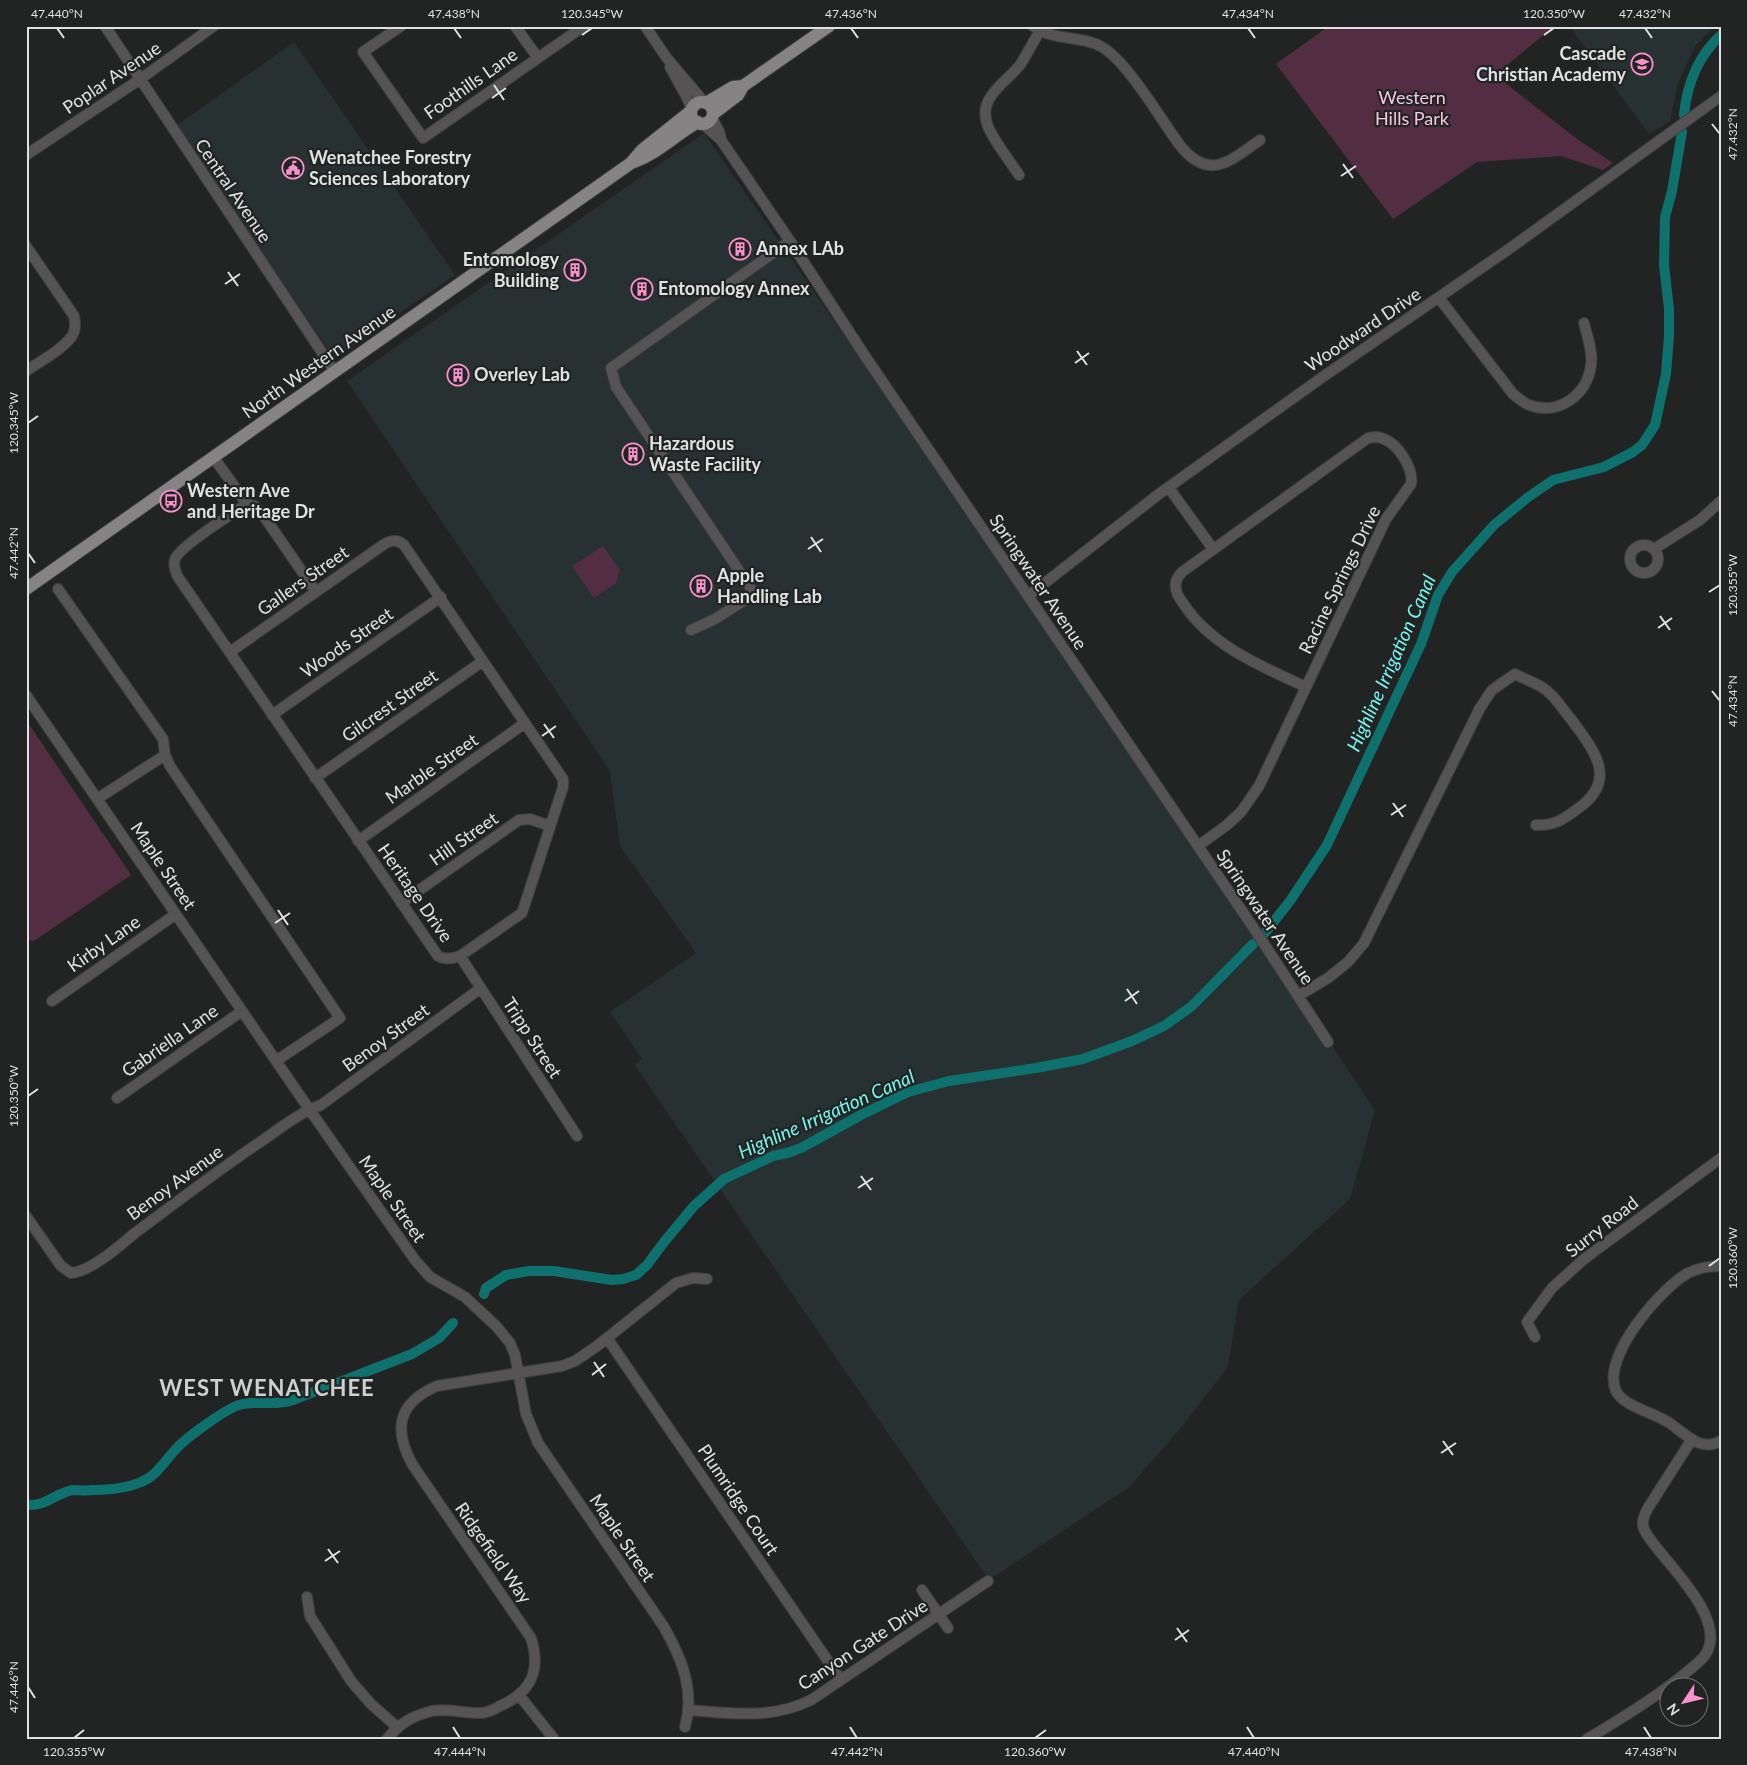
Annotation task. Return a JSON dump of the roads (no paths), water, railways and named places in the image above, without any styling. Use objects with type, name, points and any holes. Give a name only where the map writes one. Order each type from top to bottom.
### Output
[{"type":"main road","name":"North Western Avenue","points":[[26,589],[631,163],[647,157],[701,116],[738,95],[743,86],[829,26]]},
{"type":"main road","name":"North Western Avenue","points":[[701,116],[696,103],[705,102],[732,86],[743,86]]},
{"type":"street","name":"Central Avenue","points":[[105,26],[139,80],[335,372]]},
{"type":"street","name":"Poplar Avenue","points":[[26,156],[139,80],[214,26]]},
{"type":"street","name":"Foothills Lane","points":[[400,26],[363,52],[423,138],[584,26]]},
{"type":"street","name":"Foothills Lane","points":[[516,26],[538,58]]},
{"type":"street","name":"Springwater Avenue","points":[[645,26],[666,57],[686,94],[721,140],[790,241],[869,362],[1198,846],[1328,1042]]},
{"type":"street","points":[[1019,175],[989,128],[986,106],[991,95],[1021,63],[1037,29],[1096,44],[1116,56],[1182,148],[1191,158],[1200,163],[1218,165],[1229,161],[1260,140]]},
{"type":"street","name":"Springwater Avenue","points":[[666,57],[705,102]]},
{"type":"street","name":"Woodward Drive","points":[[1028,596],[1168,488],[1324,376],[1588,193],[1721,96]]},
{"type":"street","points":[[691,630],[716,619],[748,598],[752,594],[752,590],[616,387],[611,368],[790,241]]},
{"type":"street","points":[[26,246],[31,262],[74,316],[75,324],[74,332],[66,343],[26,371]]},
{"type":"street","points":[[1439,298],[1513,394],[1528,405],[1545,408],[1560,406],[1572,400],[1581,391],[1588,378],[1591,363],[1590,347],[1584,323]]},
{"type":"street","name":"Racine Springs Drive","points":[[1198,846],[1227,825],[1252,798],[1259,786],[1386,519],[1411,484],[1412,478],[1408,465],[1393,444],[1376,436],[1368,438],[1213,549],[1182,572],[1176,581],[1177,594],[1199,623],[1217,639],[1250,660],[1306,687]]},
{"type":"street","points":[[214,458],[246,504],[254,506],[261,512],[316,592]]},
{"type":"street","points":[[1168,488],[1213,549]]},
{"type":"street","points":[[1654,548],[1700,520],[1721,501]]},
{"type":"street","name":"Heritage Drive","points":[[246,504],[180,551],[174,564],[178,577],[438,956],[443,959],[452,959],[460,956],[522,913],[563,787],[563,779],[408,549],[397,541]]},
{"type":"street","name":"Gallers Street","points":[[230,652],[383,544],[397,541]]},
{"type":"street","points":[[58,589],[163,738],[165,755],[170,766],[340,1018],[276,1061]]},
{"type":"street","name":"Woods Street","points":[[272,715],[441,597]]},
{"type":"street","name":"Gilcrest Street","points":[[315,778],[483,661]]},
{"type":"street","points":[[1298,996],[1328,978],[1348,962],[1364,943],[1480,708],[1492,690],[1515,674],[1544,688],[1554,697],[1592,748],[1599,760],[1601,774],[1590,800],[1566,818],[1549,826],[1536,825]]},
{"type":"street","name":"Maple Street","points":[[26,695],[308,1109],[416,1260],[430,1277],[466,1298],[510,1343],[515,1355],[526,1414],[538,1443],[664,1627],[676,1648],[684,1668],[688,1689],[688,1710],[685,1728]]},
{"type":"street","name":"Marble Street","points":[[358,841],[525,723]]},
{"type":"street","points":[[97,799],[165,755]]},
{"type":"street","name":"Hill Street","points":[[401,903],[519,820],[530,819],[550,826]]},
{"type":"street","name":"Kirby Lane","points":[[52,1001],[176,914]]},
{"type":"street","name":"Tripp Street","points":[[460,956],[577,1136]]},
{"type":"street","name":"Benoy Street","points":[[308,1109],[321,1105],[481,988]]},
{"type":"street","name":"Gabriella Lane","points":[[117,1098],[242,1011]]},
{"type":"street","name":"Benoy Avenue","points":[[26,1216],[61,1266],[71,1273],[78,1272],[90,1266],[237,1158],[308,1109]]},
{"type":"street","name":"Surry Road","points":[[1535,1337],[1527,1322],[1552,1288],[1584,1259],[1721,1158]]},
{"type":"street","points":[[1721,1266],[1709,1266],[1692,1271],[1670,1286],[1635,1327],[1621,1350],[1616,1364],[1614,1382],[1620,1397],[1626,1402],[1661,1417],[1692,1440],[1708,1446],[1721,1441]]},
{"type":"street","name":"Ridgefield Way","points":[[387,1739],[397,1726],[417,1716],[435,1711],[484,1713],[508,1703],[520,1695],[530,1684],[535,1669],[536,1653],[531,1638],[403,1448],[400,1427],[405,1410],[421,1393],[437,1386],[562,1366],[575,1361],[608,1338],[676,1283],[694,1278],[707,1279]]},
{"type":"street","name":"Plumridge Court","points":[[608,1338],[841,1680]]},
{"type":"street","points":[[1587,1739],[1674,1684],[1706,1653],[1710,1643],[1711,1631],[1708,1620],[1696,1599],[1643,1527],[1643,1517],[1648,1508],[1692,1440]]},
{"type":"street","name":"Canyon Gate Drive","points":[[688,1710],[745,1714],[796,1708],[812,1700],[988,1581]]},
{"type":"street","points":[[922,1590],[948,1628]]},
{"type":"street","points":[[307,1597],[310,1616],[351,1681],[371,1704],[397,1726]]},
{"type":"street","points":[[520,1695],[554,1739]]},
{"type":"waterway","name":"Highline Irrigation Canal","points":[[1684,115],[1688,92],[1695,71],[1706,52],[1721,35]]},
{"type":"waterway","name":"Highline Irrigation Canal","points":[[1264,934],[1290,901],[1327,845],[1421,644],[1438,595],[1452,572],[1494,525],[1527,498],[1553,480],[1604,467],[1633,452],[1642,445],[1655,425],[1666,374],[1669,336],[1669,309],[1664,265],[1665,217],[1672,191],[1682,132]]},
{"type":"waterway","name":"Highline Irrigation Canal","points":[[484,1294],[486,1288],[506,1275],[529,1271],[554,1271],[612,1280],[636,1275],[647,1265],[694,1206],[724,1179],[773,1156],[801,1148],[908,1092],[949,1081],[1083,1059],[1132,1041],[1164,1026],[1192,1006],[1253,944]]},
{"type":"waterway","name":"Highline Irrigation Canal","points":[[26,1505],[40,1504],[73,1490],[117,1489],[141,1482],[152,1476],[188,1438],[230,1409],[243,1404],[278,1403],[293,1400],[412,1354],[439,1338],[453,1323]]},
{"type":"place","name":"Cascade Christian Academy","points":[[1642,64]]},
{"type":"place","name":"Wenatchee Forestry Sciences Laboratory","points":[[293,168]]},
{"type":"place","name":"Annex LAb","points":[[740,249]]},
{"type":"place","name":"Entomology Building","points":[[575,270]]},
{"type":"place","name":"Entomology Annex","points":[[642,289]]},
{"type":"place","name":"Overley Lab","points":[[458,375]]},
{"type":"place","name":"Hazardous Waste Facility","points":[[633,454]]},
{"type":"place","name":"Western Ave and Heritage Dr","points":[[171,501]]},
{"type":"place","name":"Apple Handling Lab","points":[[701,586]]},
{"type":"district","name":"WEST WENATCHEE","points":[[267,1388]]},
{"type":"park label","name":"Western Hills Park","points":[[1412,108]]}]
